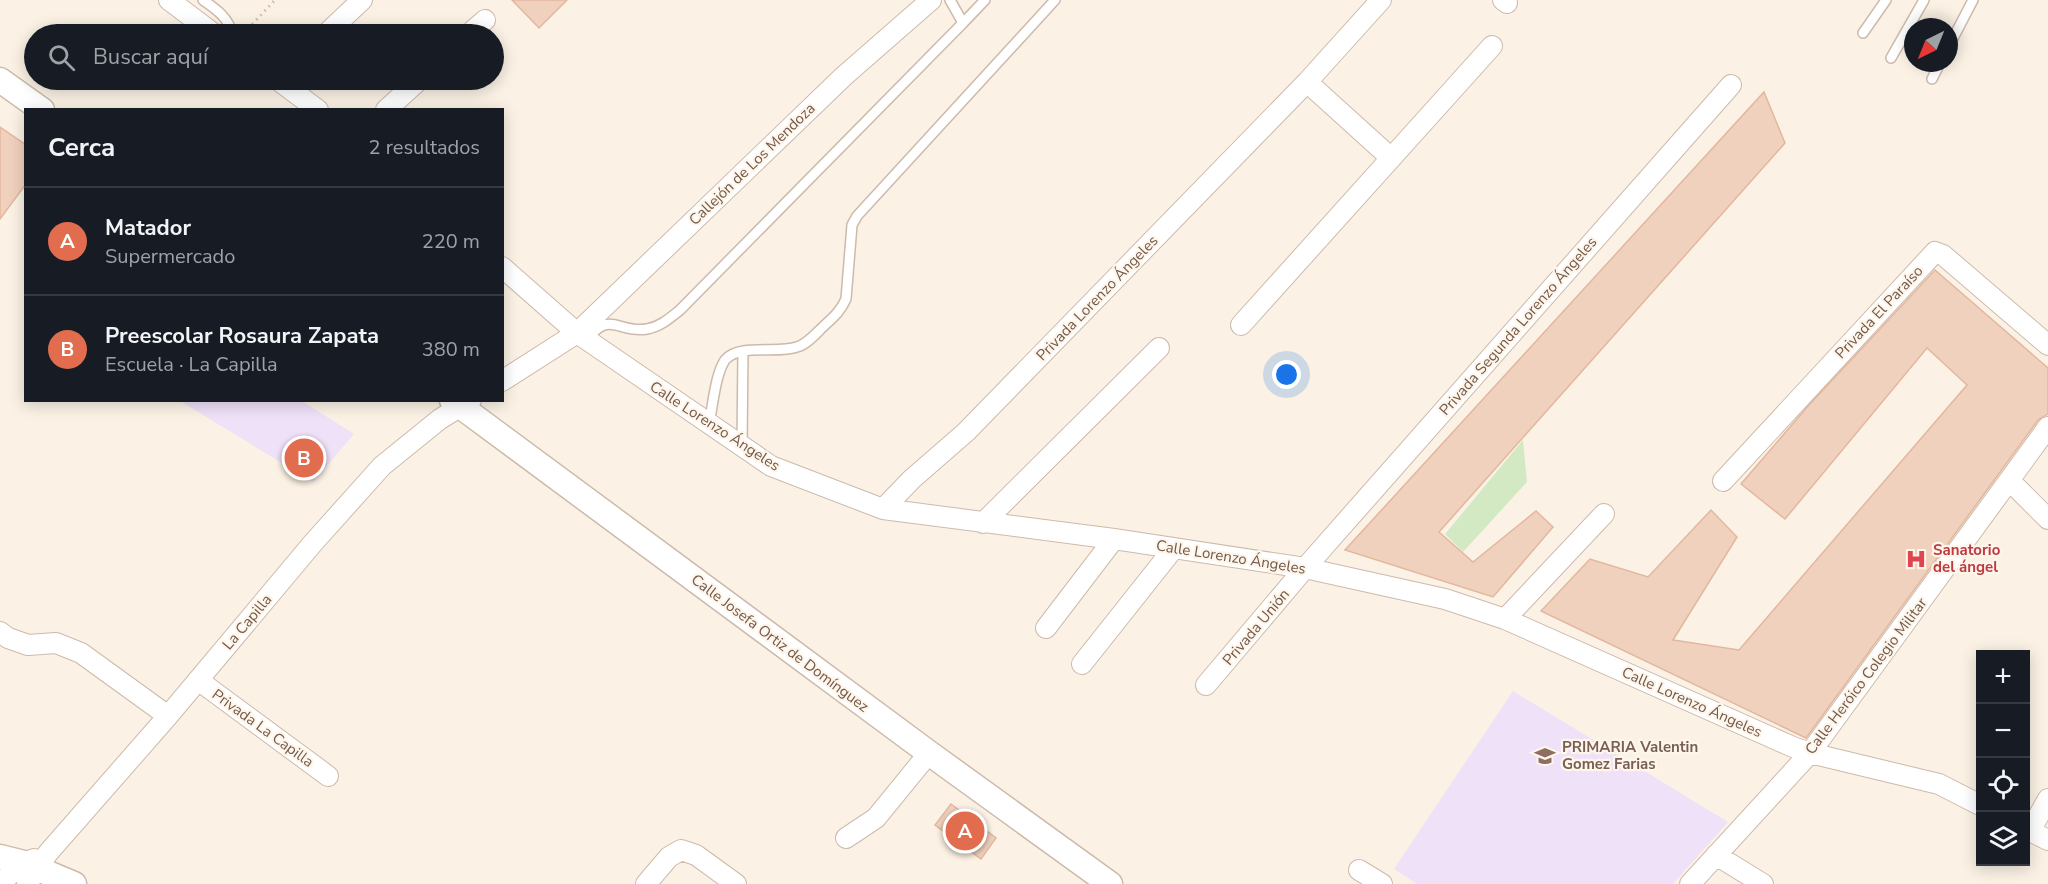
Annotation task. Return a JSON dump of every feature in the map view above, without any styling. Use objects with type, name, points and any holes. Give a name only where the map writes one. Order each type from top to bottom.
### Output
[{"type":"street","points":[[169,0],[201,24]]},
{"type":"street","points":[[337,24],[362,0]]},
{"type":"street","name":"Callejón de Los Mendoza","points":[[582,337],[844,76],[931,0]]},
{"type":"street","name":"Privada Lorenzo Ángeles","points":[[883,509],[912,479],[966,432],[1306,82],[1381,0]]},
{"type":"street","points":[[480,24],[485,20]]},
{"type":"street","points":[[1241,325],[1492,46]]},
{"type":"street","points":[[0,80],[39,108]]},
{"type":"street","points":[[1306,82],[1391,158]]},
{"type":"street","name":"Privada Segunda Lorenzo Ángeles","points":[[1305,568],[1731,84]]},
{"type":"street","points":[[292,90],[315,108]]},
{"type":"street","points":[[388,108],[408,90]]},
{"type":"street","name":"Privada El Paraíso","points":[[1723,481],[1935,252],[1943,255],[2048,345]]},
{"type":"street","name":"Calle Lorenzo Ángeles","points":[[504,269],[582,337],[771,466],[883,509],[1114,539],[1305,568],[1445,599],[1505,619],[1810,753],[1939,784],[1976,803]]},
{"type":"street","points":[[504,380],[582,337]]},
{"type":"street","points":[[983,523],[1159,348]]},
{"type":"street","name":"La Capilla","points":[[0,883],[34,867],[168,716],[305,552],[382,466],[462,403]]},
{"type":"street","name":"Calle Josefa Ortiz de Domínguez","points":[[462,403],[929,753],[1110,884]]},
{"type":"street","name":"Calle Heróico Colegio Militar","points":[[1690,884],[1810,753],[2048,427]]},
{"type":"street","points":[[2010,481],[2048,519]]},
{"type":"street","points":[[1505,619],[1604,514]]},
{"type":"street","points":[[1046,628],[1114,539]]},
{"type":"street","points":[[1082,664],[1174,548]]},
{"type":"street","name":"Privada Unión","points":[[1206,685],[1305,568]]},
{"type":"street","points":[[0,632],[8,638],[28,645],[56,643],[81,653],[168,716]]},
{"type":"street","name":"Privada La Capilla","points":[[198,680],[328,776]]},
{"type":"street","points":[[846,838],[876,819],[929,753]]},
{"type":"street","points":[[2030,827],[2048,799]]},
{"type":"street","points":[[2030,831],[2048,840]]},
{"type":"street","points":[[646,884],[669,857],[681,850],[696,855],[736,884]]},
{"type":"street","points":[[1716,855],[1763,884]]},
{"type":"street","points":[[0,857],[34,867],[74,884]]},
{"type":"street","points":[[1359,870],[1382,884]]},
{"type":"lane","points":[[203,0],[224,16],[230,24]]},
{"type":"lane","points":[[950,0],[963,23]]},
{"type":"lane","points":[[582,337],[602,325],[609,324],[647,329],[664,322],[680,310],[985,0]]},
{"type":"lane","points":[[709,423],[719,375],[724,362],[730,355],[743,351],[796,348],[805,343],[842,309],[846,299],[852,225],[857,216],[1055,0]]},
{"type":"lane","points":[[1863,33],[1886,0]]},
{"type":"lane","points":[[1891,58],[1924,0]]},
{"type":"lane","points":[[1958,29],[1973,0]]},
{"type":"lane","points":[[1932,79],[1936,72]]},
{"type":"lane","points":[[742,446],[743,351]]},
{"type":"path","points":[[252,24],[275,0]]},
{"type":"shaded area","points":[[182,402],[304,402],[354,434],[313,482]]},
{"type":"shaded area","name":"PRIMARIA Valentin Gomez Farias","points":[[1513,691],[1728,822],[1673,884],[1417,884],[1394,869]]},
{"type":"green space","points":[[1523,440],[1527,482],[1463,552],[1445,534]]},
{"type":"building","points":[[512,0],[567,0],[539,28]]},
{"type":"building","points":[[1764,92],[1785,143],[1439,532],[1473,562],[1536,511],[1553,527],[1493,597],[1345,550]]},
{"type":"building","points":[[0,127],[24,144],[24,187],[0,219]]},
{"type":"building","points":[[1935,270],[2048,368],[2048,414],[2038,420],[1806,738],[1541,611],[1590,559],[1648,577],[1711,510],[1737,537],[1673,640],[1739,650],[1967,385],[1927,348],[1785,519],[1741,484],[1809,405]]},
{"type":"building","points":[[951,804],[996,838],[981,859],[935,825]]},
{"type":"place","name":"Preescolar Rosaura Zapata","points":[[304,458]]},
{"type":"place","name":"Sanatorio del ángel","points":[[1916,559]]},
{"type":"place","name":"PRIMARIA Valentin Gomez Farias","points":[[1545,756]]},
{"type":"place","name":"Matador","points":[[965,831]]}]
